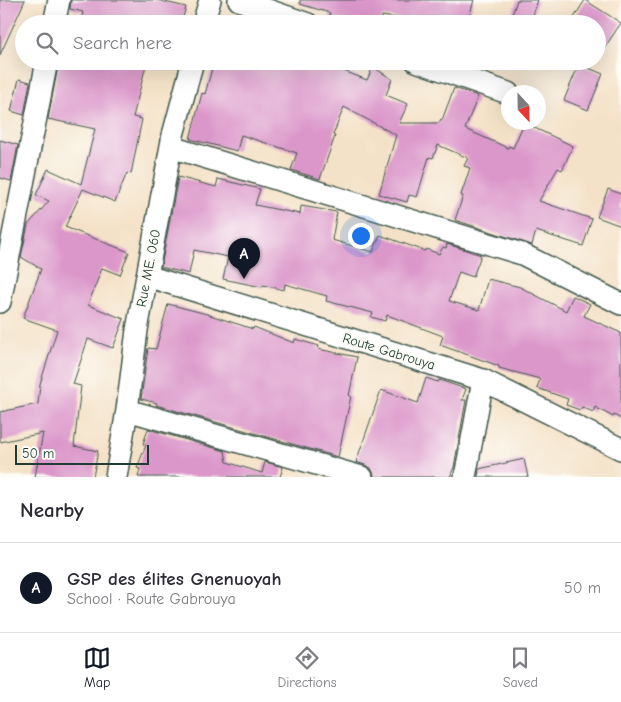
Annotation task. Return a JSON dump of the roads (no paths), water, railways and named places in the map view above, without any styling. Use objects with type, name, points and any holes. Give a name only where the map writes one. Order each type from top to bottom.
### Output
[{"type":"street","points":[[56,15],[59,0]]},
{"type":"street","points":[[206,15],[210,0]]},
{"type":"street","points":[[239,0],[282,15]]},
{"type":"street","points":[[0,302],[45,70]]},
{"type":"street","name":"Rue ME. 060","points":[[116,477],[137,330],[171,147],[191,70]]},
{"type":"street","points":[[442,70],[501,91]]},
{"type":"street","points":[[171,147],[522,254],[621,304]]},
{"type":"street","name":"Route Gabrouya","points":[[147,276],[482,380],[621,449]]},
{"type":"street","points":[[465,477],[482,380]]},
{"type":"street","points":[[127,410],[362,477]]},
{"type":"place","name":"GSP des élites Gnenuoyah","points":[[244,279]]}]
